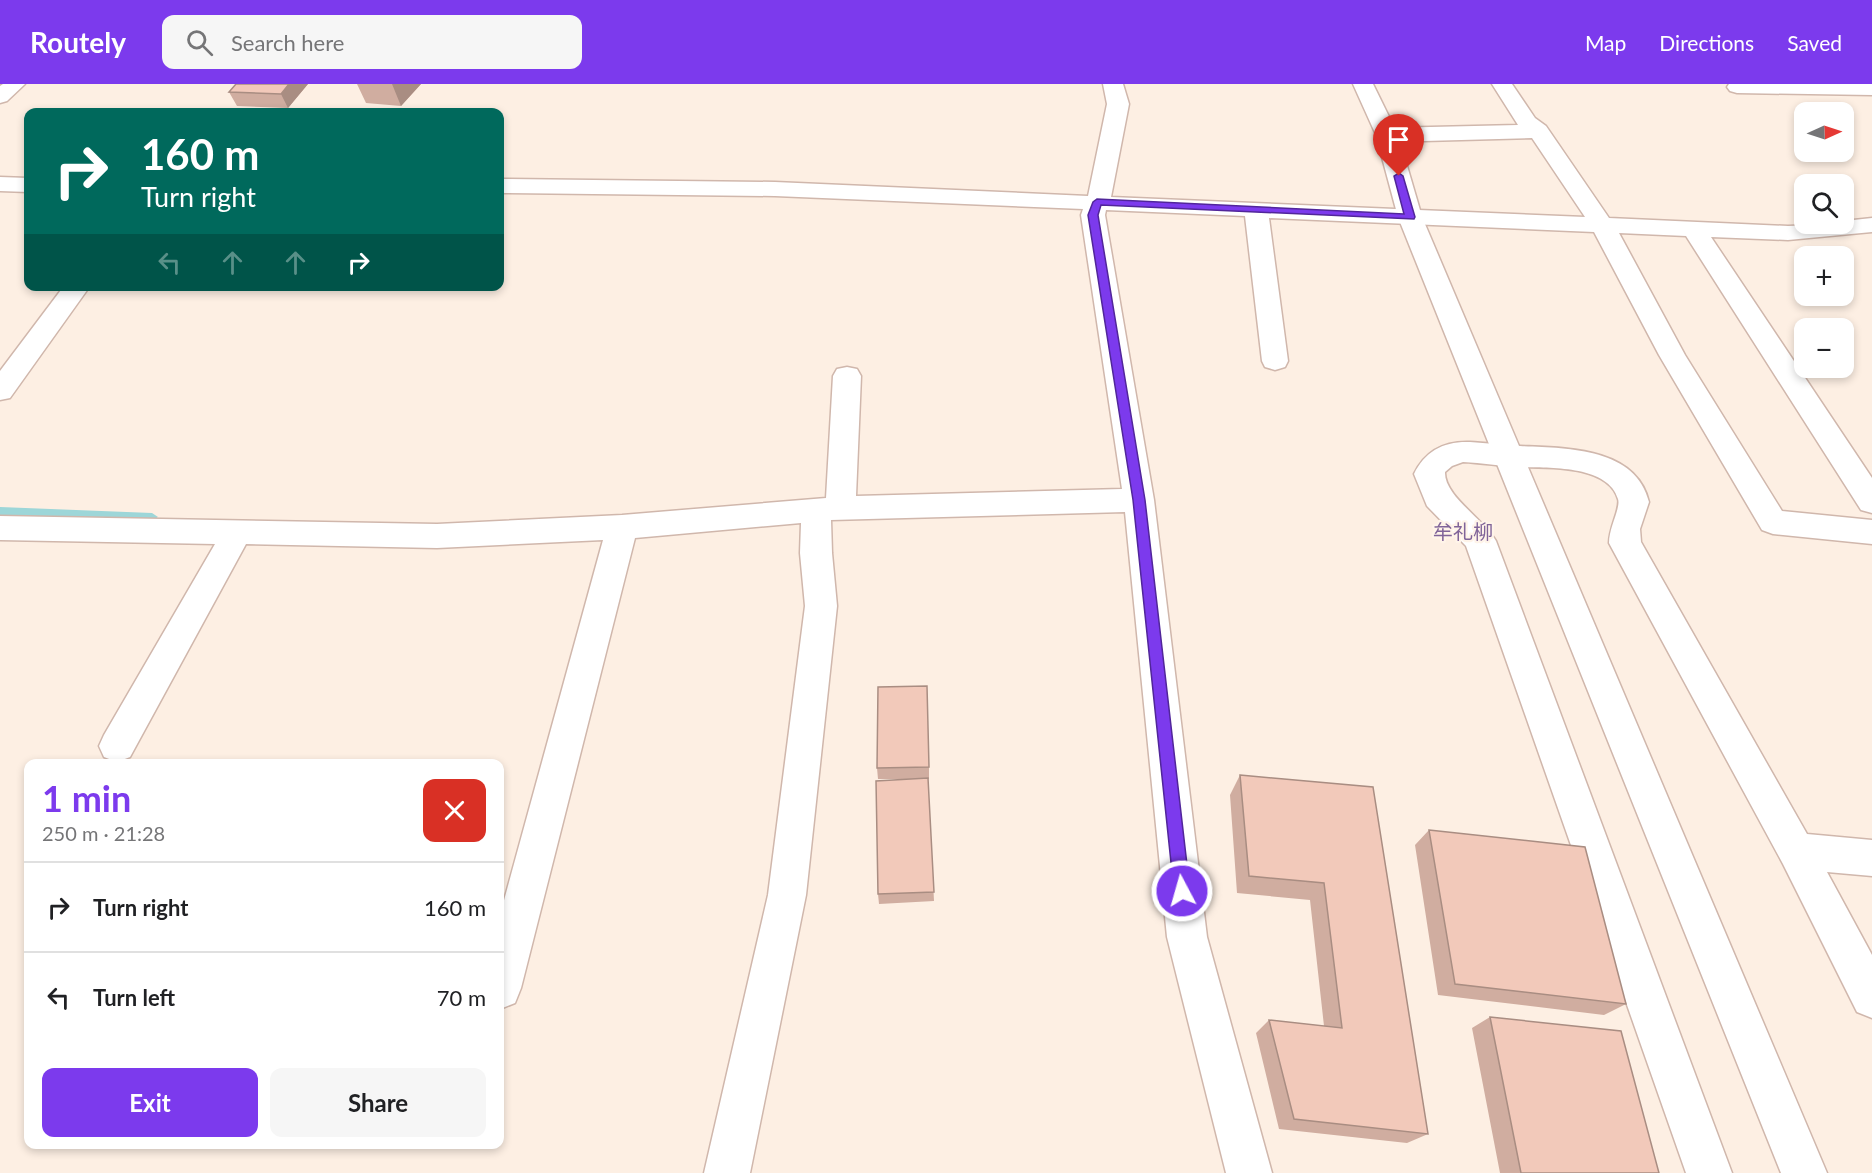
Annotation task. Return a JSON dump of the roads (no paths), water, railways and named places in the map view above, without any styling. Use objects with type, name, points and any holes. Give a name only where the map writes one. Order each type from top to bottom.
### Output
[{"type":"street","points":[[0,97],[15,84]]},
{"type":"street","points":[[1113,84],[1118,104],[1093,215],[1139,500],[1187,937],[1249,1173]]},
{"type":"street","points":[[1363,84],[1387,135],[1410,217],[1804,1173]]},
{"type":"street","points":[[1502,84],[1527,122],[1538,131],[1603,226],[1672,355],[1773,522],[1872,532]]},
{"type":"street","points":[[1737,87],[1872,89]]},
{"type":"street","points":[[1387,135],[1538,131]]},
{"type":"street","points":[[0,184],[24,185]]},
{"type":"street","points":[[504,186],[775,189],[1788,233],[1872,225]]},
{"type":"street","points":[[1256,210],[1275,361]]},
{"type":"street","points":[[1694,229],[1872,502]]},
{"type":"street","points":[[0,391],[74,291]]},
{"type":"street","points":[[727,1173],[787,896],[821,606],[816,553],[828,509],[847,376]]},
{"type":"street","points":[[1708,1173],[1480,541],[1438,498],[1429,474],[1433,463],[1445,456],[1463,452],[1571,457],[1590,462],[1608,471],[1626,485],[1634,500],[1632,514],[1625,527],[1625,543],[1796,851],[1872,997]]},
{"type":"street","points":[[0,528],[437,536],[622,527],[828,509],[1139,500]]},
{"type":"street","points":[[504,973],[622,527]]},
{"type":"street","points":[[117,746],[237,532]]},
{"type":"street","points":[[1796,851],[1872,858]]},
{"type":"waterway","points":[[0,511],[152,517]]},
{"type":"district","name":"牟礼柳","points":[[1463,531]]}]
